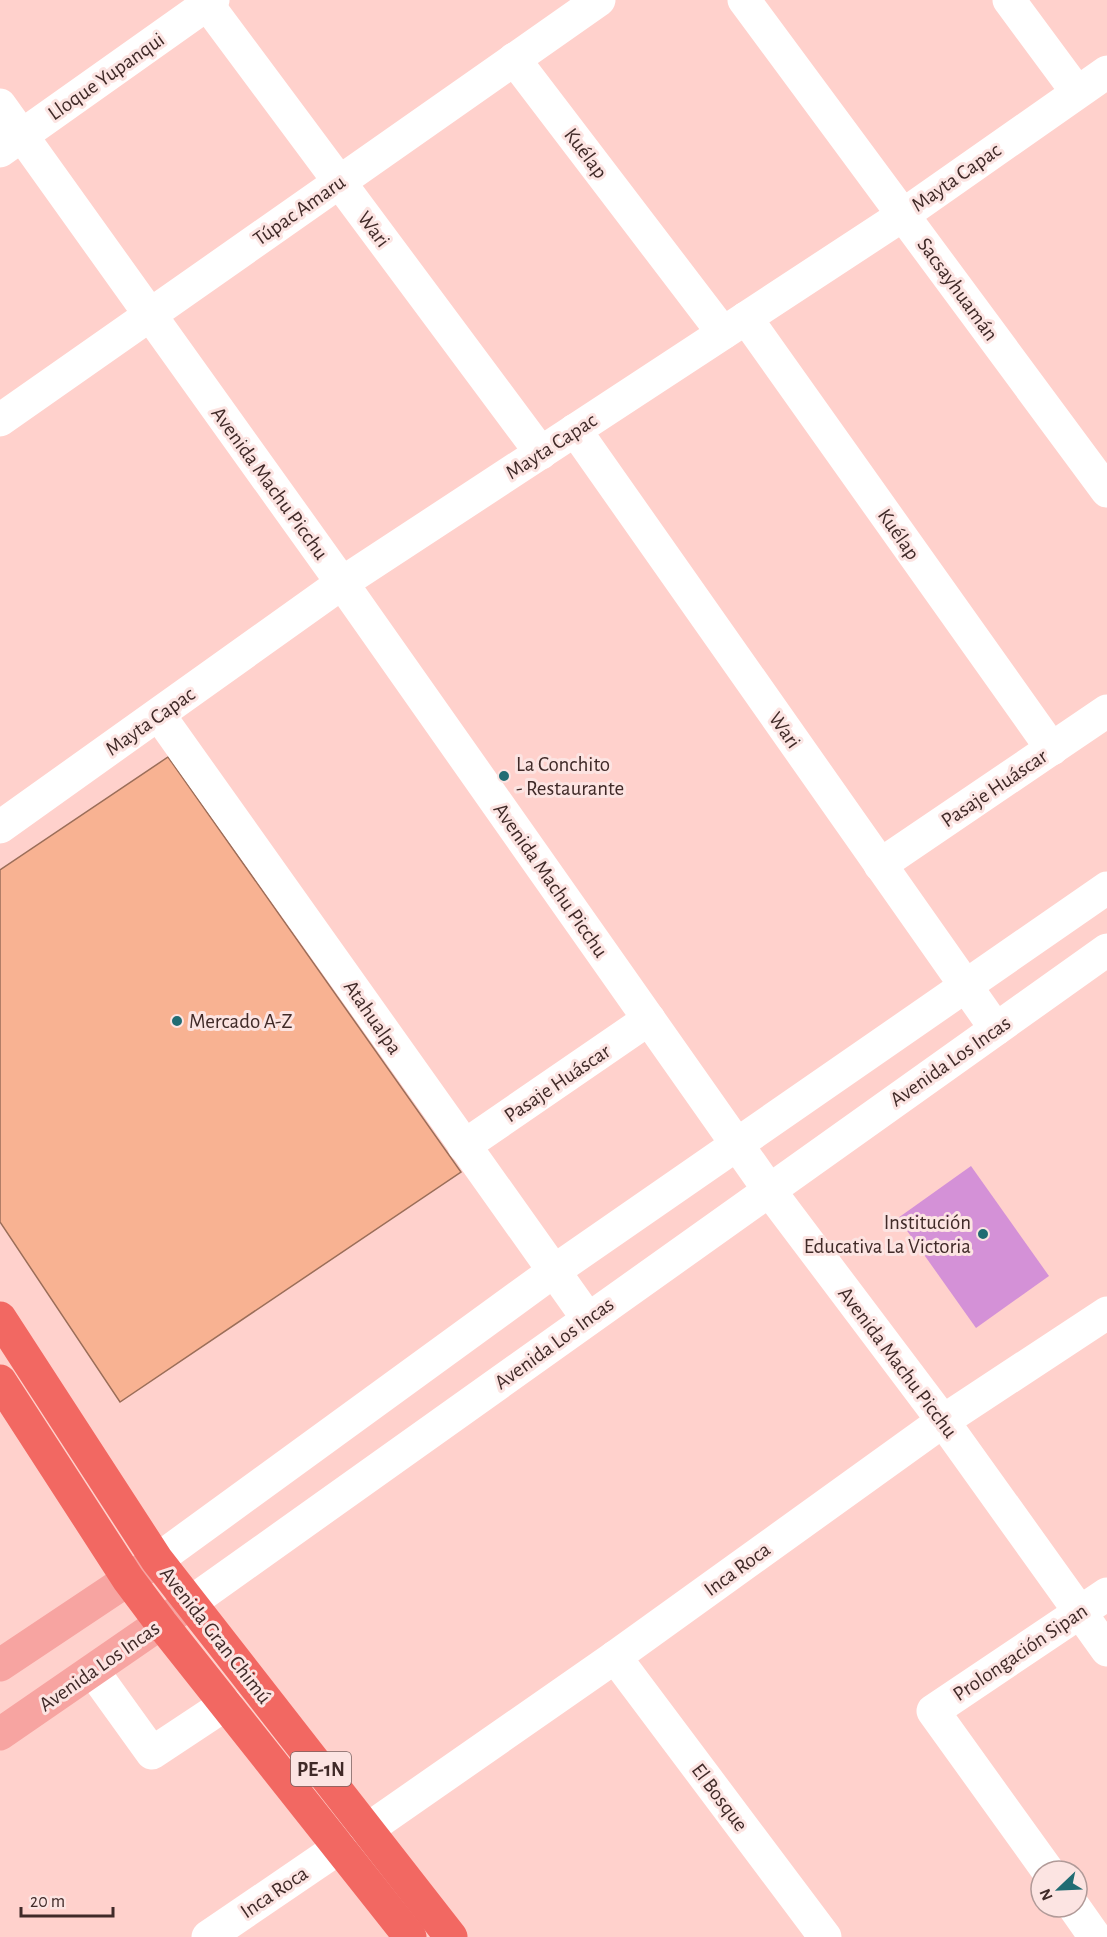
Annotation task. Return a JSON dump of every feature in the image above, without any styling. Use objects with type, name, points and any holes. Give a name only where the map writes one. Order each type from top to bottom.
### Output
[{"type":"highway","name":"Avenida Gran Chimú","points":[[0,1318],[157,1560],[451,1937]]},
{"type":"highway","name":"Avenida Gran Chimú","points":[[0,1382],[128,1579],[160,1623],[410,1937]]},
{"type":"main road","points":[[0,1665],[157,1560]]},
{"type":"main road","name":"Avenida Los Incas","points":[[0,1734],[190,1603]]},
{"type":"street","name":"Túpac Amaru","points":[[0,420],[599,0]]},
{"type":"street","name":"Sacsayhuamán","points":[[744,0],[1107,491]]},
{"type":"street","points":[[1009,0],[1077,93]]},
{"type":"street","name":"Lloque Yupanqui","points":[[11,144],[210,2]]},
{"type":"street","name":"Wari","points":[[210,2],[339,182],[541,453]]},
{"type":"street","name":"Kuélap","points":[[514,59],[735,326],[1052,749]]},
{"type":"street","name":"Mayta Capac","points":[[0,827],[342,583],[903,215],[1107,72]]},
{"type":"street","name":"Avenida Machu Picchu","points":[[0,105],[11,144],[150,314],[769,1190],[943,1421],[1094,1602],[1107,1650]]},
{"type":"street","name":"Wari","points":[[575,430],[996,1029]]},
{"type":"street","name":"Pasaje Huáscar","points":[[880,865],[1107,711]]},
{"type":"street","name":"Atahualpa","points":[[159,715],[588,1319]]},
{"type":"street","points":[[157,1560],[554,1271],[1107,888]]},
{"type":"street","name":"Avenida Los Incas","points":[[190,1603],[1107,950]]},
{"type":"street","name":"Pasaje Huáscar","points":[[464,1146],[649,1019]]},
{"type":"street","name":"Inca Roca","points":[[368,1829],[615,1657],[943,1421],[1107,1312]]},
{"type":"street","name":"Prolongación Sipan","points":[[1039,1859],[933,1711],[1094,1602]]},
{"type":"street","name":"El Bosque","points":[[615,1657],[825,1937]]},
{"type":"street","points":[[93,1671],[152,1754],[226,1704]]},
{"type":"street","name":"Inca Roca","points":[[208,1937],[340,1847]]},
{"type":"street","points":[[1082,1919],[1095,1937]]},
{"type":"shaded area","points":[[971,1166],[1049,1276],[976,1328],[898,1218]]},
{"type":"building","name":"Mercado A-Z","points":[[168,757],[461,1172],[120,1402],[0,1222],[0,870]]},
{"type":"place","name":"La Conchito - Restaurante","points":[[504,776]]},
{"type":"place","name":"Mercado A-Z","points":[[177,1021]]},
{"type":"place","name":"Institución Educativa La Victoria","points":[[983,1234]]}]
